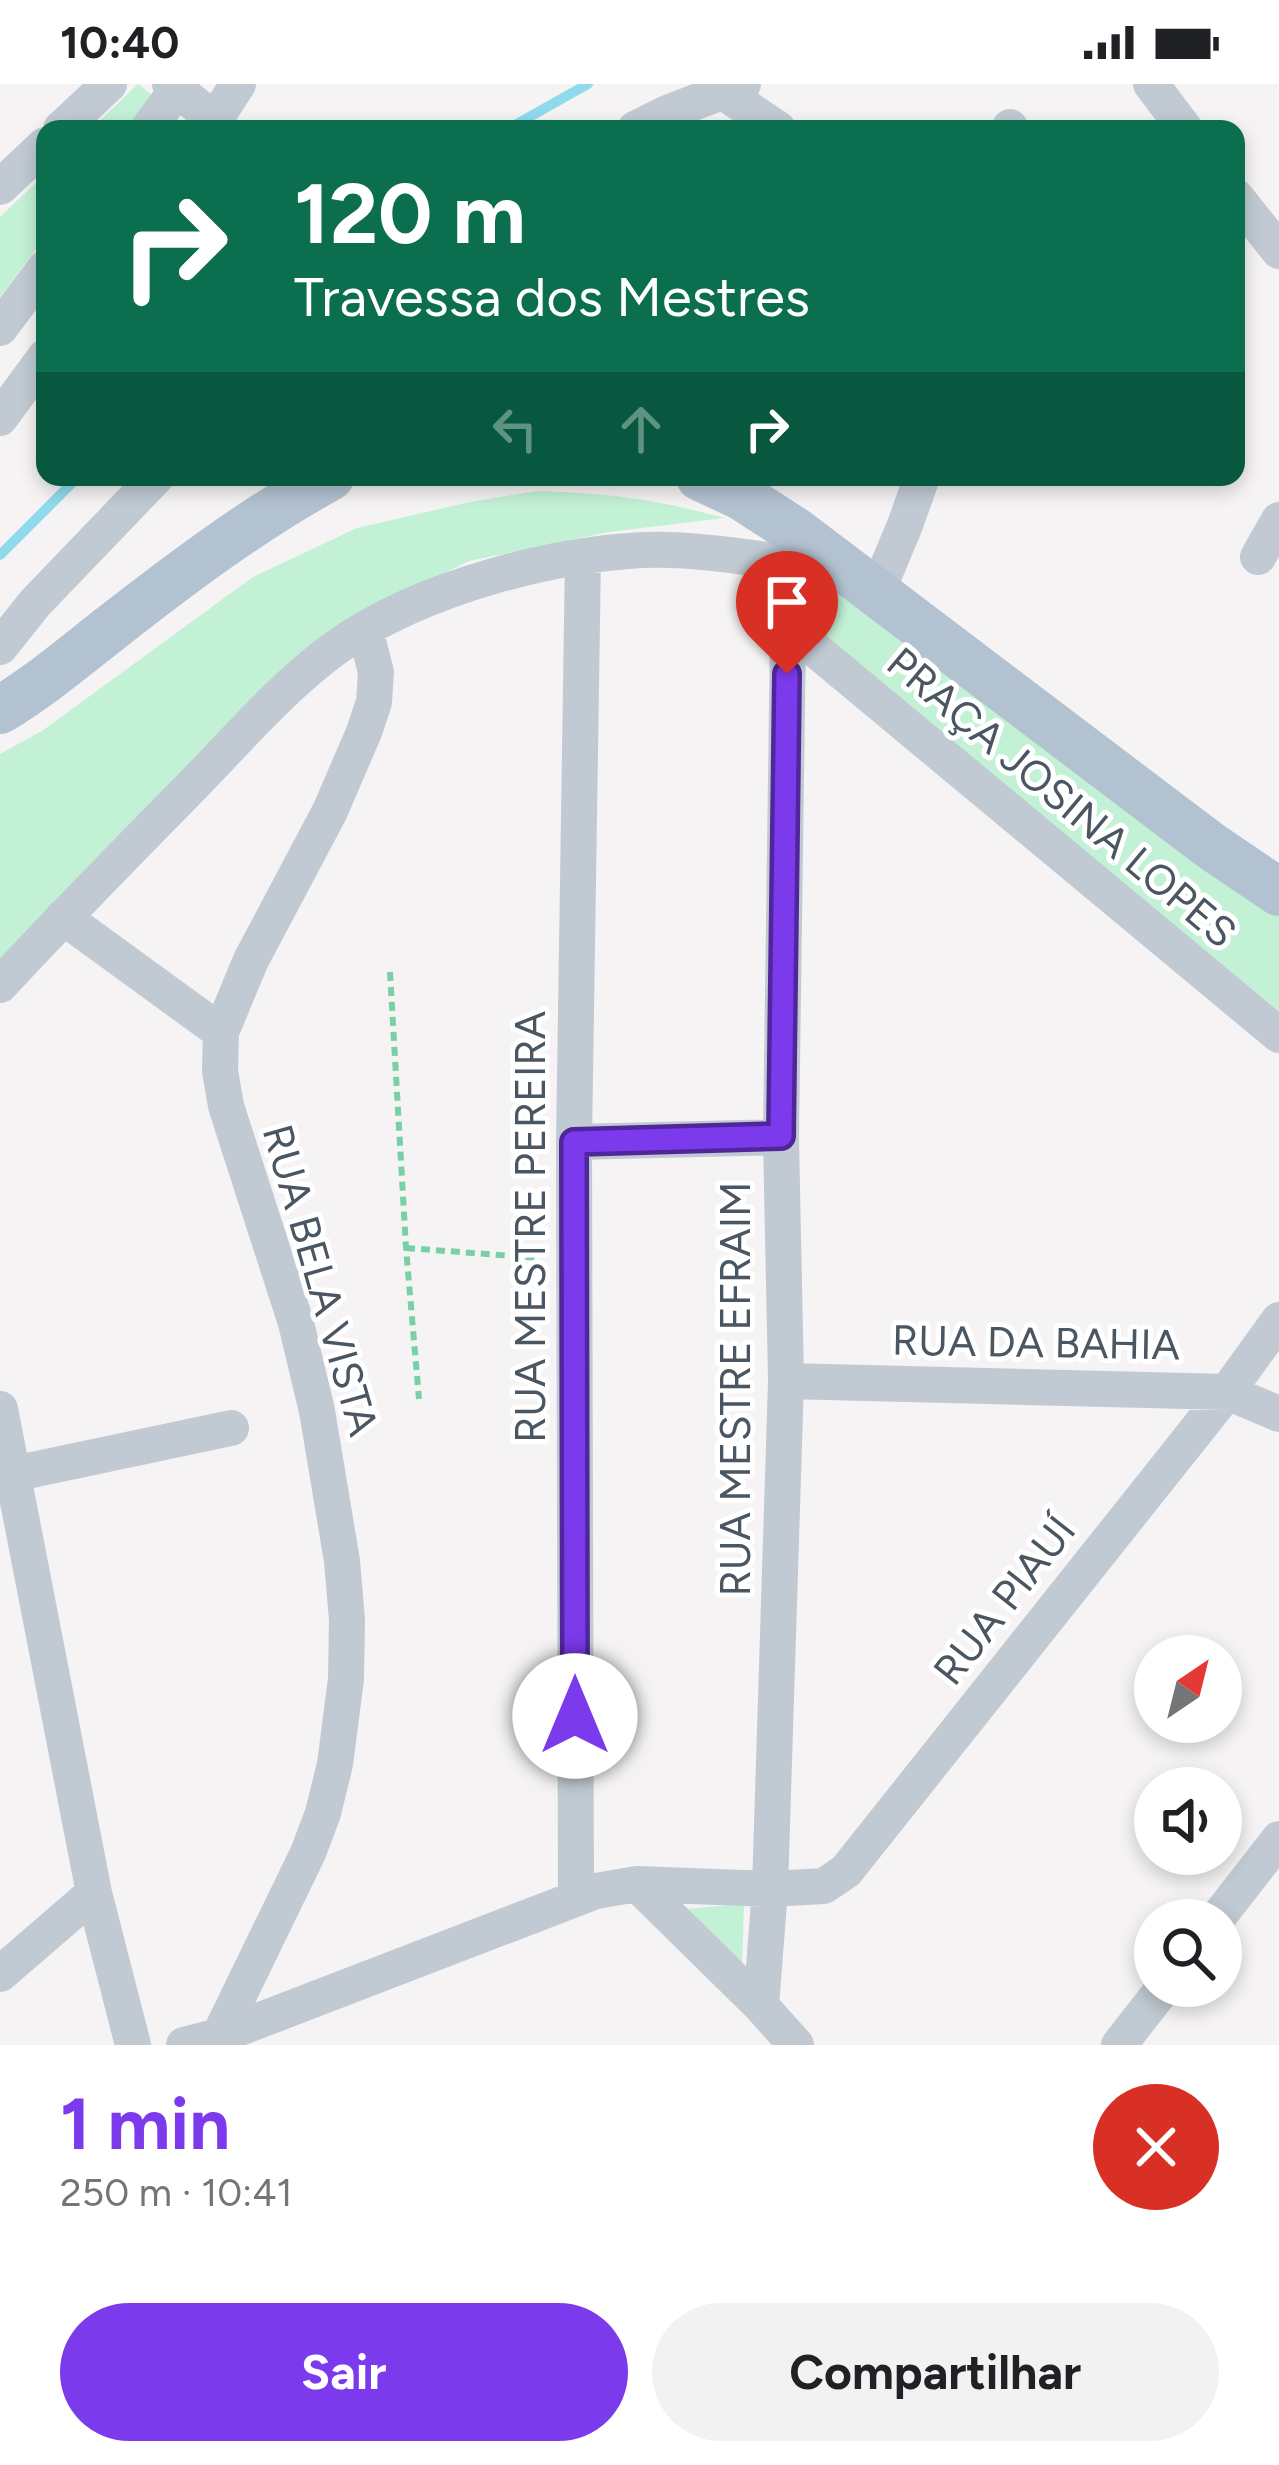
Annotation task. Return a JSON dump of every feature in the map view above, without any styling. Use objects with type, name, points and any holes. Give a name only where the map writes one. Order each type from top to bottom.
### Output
[{"type":"main road","points":[[0,710],[38,687],[280,505],[314,486]]},
{"type":"main road","points":[[720,486],[742,496],[792,547],[877,592],[1211,846],[1279,892]]},
{"type":"street","points":[[71,120],[109,84]]},
{"type":"street","points":[[215,120],[238,84]]},
{"type":"street","points":[[1151,84],[1178,120]]},
{"type":"street","points":[[154,120],[176,86],[207,120]]},
{"type":"street","points":[[653,120],[732,88],[768,120]]},
{"type":"street","points":[[0,188],[36,154]]},
{"type":"street","points":[[1245,208],[1279,251]]},
{"type":"street","points":[[0,328],[36,280]]},
{"type":"street","points":[[0,418],[36,369]]},
{"type":"street","points":[[0,647],[35,603],[147,486]]},
{"type":"street","points":[[877,592],[918,486]]},
{"type":"street","points":[[1258,556],[1279,520]]},
{"type":"street","points":[[0,985],[289,688],[339,645],[365,630],[456,587],[584,556],[792,547]]},
{"type":"street","name":"RUA MESTRE EFRAIM","points":[[761,2006],[770,1889],[786,1381],[781,1136],[792,547]]},
{"type":"street","name":"RUA MESTRE PEREIRA","points":[[576,1899],[573,1261],[584,556]]},
{"type":"street","name":"PRAÇA JOSINA LOPES","points":[[788,627],[1279,1036]]},
{"type":"street","name":"RUA BELA VISTA","points":[[201,2041],[308,1853],[334,1764],[346,1679],[343,1561],[317,1411],[296,1323],[226,1106],[220,1071],[221,1032],[251,960],[330,811],[374,702],[376,672],[365,630]]},
{"type":"street","points":[[63,917],[221,1032]]},
{"type":"street","points":[[574,1142],[781,1136]]},
{"type":"street","name":"RUA PIAUÍ","points":[[201,2041],[618,1885],[824,1886],[846,1871],[1227,1392],[1279,1320]]},
{"type":"street","name":"RUA DA BAHIA","points":[[786,1381],[1227,1392],[1279,1414]]},
{"type":"street","points":[[0,1409],[13,1474],[12,1544],[133,2045]]},
{"type":"street","points":[[13,1474],[231,1428]]},
{"type":"street","points":[[1232,1899],[1279,1839]]},
{"type":"street","points":[[637,1884],[796,2045]]},
{"type":"street","points":[[0,1973],[94,1893]]},
{"type":"street","points":[[1120,2045],[1149,2007]]},
{"type":"path","points":[[390,972],[419,1399]]},
{"type":"path","points":[[406,1248],[573,1261]]},
{"type":"green space","points":[[138,84],[152,95],[134,120],[100,120]]},
{"type":"green space","points":[[36,183],[36,249],[0,297],[0,217]]},
{"type":"green space","points":[[536,491],[631,498],[724,518],[609,532],[469,561],[382,604],[0,968],[0,754],[42,731],[253,577],[357,528]]},
{"type":"green space","points":[[828,581],[1279,915],[1279,1011],[839,653],[811,617]]},
{"type":"green space","points":[[744,1904],[742,1969],[685,1909]]},
{"type":"waterway","points":[[524,120],[588,84]]},
{"type":"waterway","points":[[0,555],[69,486]]},
{"type":"route","points":[[575,1716],[574,1142],[781,1136],[787,674]]}]
